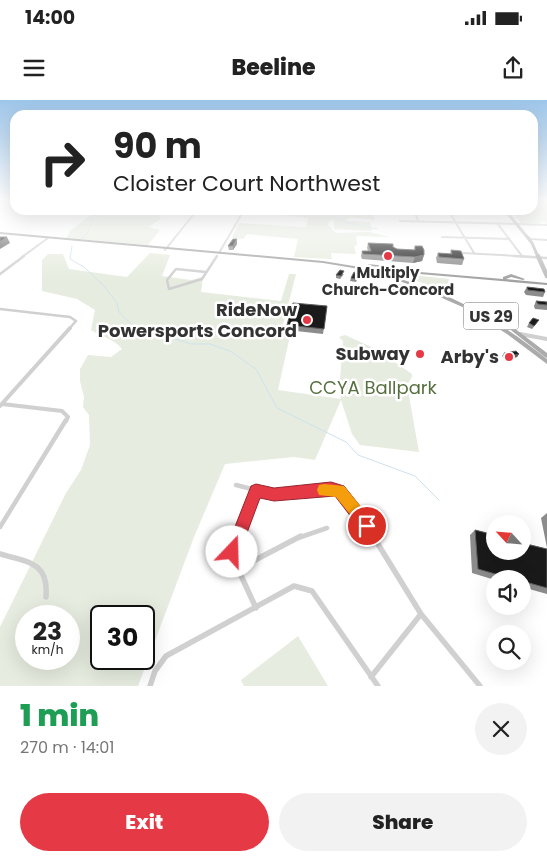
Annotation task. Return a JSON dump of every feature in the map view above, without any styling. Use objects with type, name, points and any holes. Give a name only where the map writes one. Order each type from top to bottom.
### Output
[{"type":"highway","name":"US 29","points":[[0,235],[283,260],[380,273]]},
{"type":"highway","name":"US 29","points":[[166,249],[192,253],[259,256],[283,260],[324,262],[380,273]]},
{"type":"highway","points":[[324,262],[547,283]]},
{"type":"highway","points":[[380,273],[407,269]]},
{"type":"highway","points":[[380,273],[451,274],[505,278],[511,274],[526,280],[547,283]]},
{"type":"main road","points":[[520,227],[543,258],[547,276]]},
{"type":"main road","points":[[521,227],[532,240],[547,267]]},
{"type":"main road","name":"US 29","points":[[380,273],[429,286],[460,299],[519,334],[528,337],[547,356]]},
{"type":"main road","name":"US 29","points":[[380,273],[429,290],[469,308],[510,332],[547,362]]},
{"type":"street","points":[[166,249],[183,227]]},
{"type":"street","points":[[206,272],[176,269],[167,280],[169,289],[199,280],[206,272],[218,254],[234,227]]},
{"type":"street","points":[[459,227],[474,253]]},
{"type":"street","points":[[500,227],[522,256]]},
{"type":"street","points":[[526,235],[532,240],[547,240]]},
{"type":"street","points":[[442,237],[510,239]]},
{"type":"street","points":[[0,274],[46,239]]},
{"type":"street","points":[[463,253],[543,258]]},
{"type":"street","points":[[0,309],[70,317],[76,321],[6,400],[1,403]]},
{"type":"street","points":[[528,337],[547,339]]},
{"type":"street","points":[[0,528],[65,423],[67,414],[1,403]]},
{"type":"street","points":[[236,485],[274,495],[331,488],[339,490],[358,512],[421,614],[480,686]]},
{"type":"street","points":[[256,491],[232,552],[238,570],[256,608]]},
{"type":"street","points":[[238,570],[299,537],[327,528]]},
{"type":"street","points":[[0,554],[42,569],[47,578],[46,597]]},
{"type":"street","points":[[150,686],[155,671],[166,656],[294,586],[312,591],[378,686]]},
{"type":"street","points":[[371,677],[421,614]]},
{"type":"green space","points":[[74,227],[149,227],[160,230],[148,245],[66,238]]},
{"type":"green space","points":[[237,227],[330,227],[336,233],[369,232],[390,237],[356,236],[357,245],[354,246],[356,254],[331,253],[332,259],[294,257],[298,239],[247,234],[243,239],[232,238]]},
{"type":"green space","points":[[334,227],[371,227],[372,231],[334,229]]},
{"type":"green space","name":"CCYA Ballpark","points":[[150,253],[170,255],[162,276],[191,280],[203,277],[201,292],[281,301],[289,274],[296,274],[281,332],[289,340],[278,390],[341,399],[339,393],[343,341],[339,337],[345,335],[376,349],[412,374],[407,385],[419,452],[360,445],[352,434],[341,400],[315,460],[294,457],[225,464],[194,537],[155,641],[155,605],[90,605],[90,670],[144,670],[138,686],[0,686],[0,627],[66,493],[81,470],[90,445],[89,415],[83,407],[84,397],[80,381],[80,369],[88,355],[111,357],[122,349],[111,340],[91,330],[95,310],[77,299],[42,291],[42,260],[48,254],[63,254],[69,269],[127,277]]},
{"type":"green space","points":[[393,273],[449,279],[447,291]]},
{"type":"green space","points":[[298,636],[328,686],[244,686],[241,680]]},
{"type":"building","points":[[0,237],[7,237],[0,242]]},
{"type":"building","points":[[233,239],[237,239],[233,246],[228,246]]},
{"type":"building","points":[[368,243],[393,244],[393,247],[397,249],[415,250],[415,246],[422,246],[424,255],[415,257],[363,254],[362,251],[371,251]]},
{"type":"building","points":[[451,250],[461,251],[464,259],[439,257],[438,253],[452,254]]},
{"type":"building","points":[[340,270],[344,271],[341,276],[336,275]]},
{"type":"building","points":[[354,272],[359,274],[356,279],[351,278]]},
{"type":"building","points":[[398,284],[403,286],[399,291],[393,289]]},
{"type":"building","points":[[527,287],[544,289],[545,292],[528,290]]},
{"type":"building","points":[[536,301],[547,302],[547,305],[538,304]]},
{"type":"building","name":"RideNow Powersports Concord","points":[[293,303],[327,306],[324,329],[287,325]]},
{"type":"building","points":[[501,304],[518,315],[513,317],[495,306]]},
{"type":"building","points":[[481,317],[486,319],[481,321],[484,323],[480,325],[471,319]]},
{"type":"building","points":[[533,318],[539,320],[534,326],[529,323]]},
{"type":"building","points":[[516,351],[519,354],[507,357],[504,353]]},
{"type":"building","points":[[475,530],[486,533],[486,560],[531,560],[531,545],[547,549],[547,588],[531,584],[531,570],[486,571],[478,569]]},
{"type":"waterway","points":[[81,239],[87,234],[90,227]]},
{"type":"waterway","points":[[369,227],[378,229]]},
{"type":"waterway","points":[[72,246],[70,259],[84,267],[104,286],[117,303],[119,312],[142,335],[163,335],[191,344],[210,344],[230,351],[256,369],[277,408],[346,442],[358,455],[415,476],[439,500]]},
{"type":"slow traffic","points":[[324,490],[331,488],[339,490],[355,508]]},
{"type":"place","name":"Multiply Church-Concord","points":[[388,256]]},
{"type":"place","name":"RideNow Powersports Concord","points":[[307,320]]},
{"type":"place","name":"Subway","points":[[420,354]]},
{"type":"place","name":"Arby's","points":[[509,357]]},
{"type":"route","points":[[232,552],[256,491],[274,495],[317,492],[331,488],[339,490],[367,526]]}]
